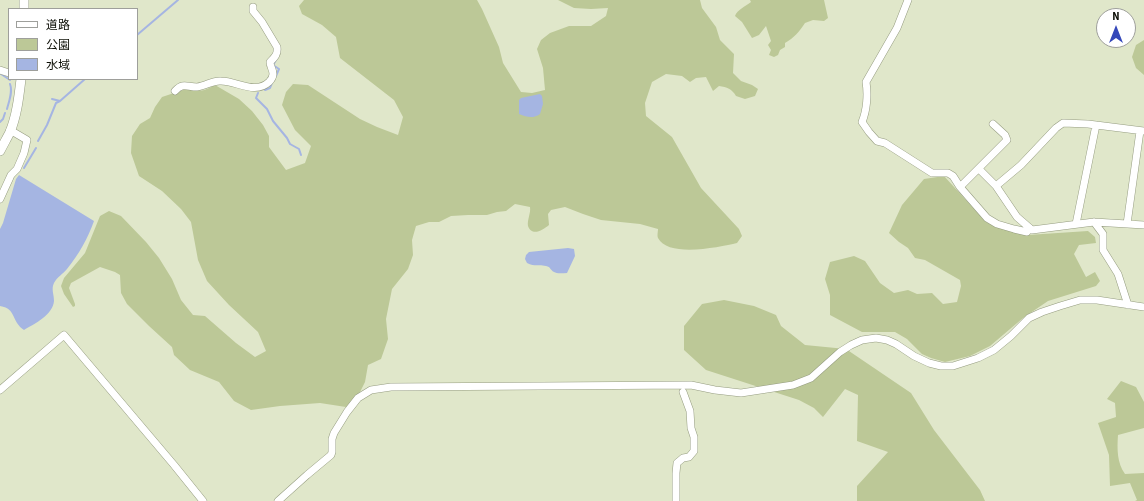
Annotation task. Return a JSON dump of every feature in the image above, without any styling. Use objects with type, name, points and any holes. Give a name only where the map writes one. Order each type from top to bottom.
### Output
[{"type":"street","points":[[908,0],[897,28],[866,82],[866,109],[862,122],[877,141],[885,143],[932,173],[948,173],[953,176],[960,187],[987,218],[997,224],[1014,229],[1027,232],[1029,228]]},
{"type":"street","points":[[175,91],[179,86],[188,85],[196,87],[220,80],[253,88],[266,84],[270,80],[273,76],[273,71],[270,66],[270,62],[278,52],[277,47],[262,22],[253,11],[253,7]]},
{"type":"street","points":[[0,152],[10,130],[18,100],[21,80]]},
{"type":"street","points":[[996,186],[1021,165],[1056,128],[1063,123],[1096,125],[1142,131],[1127,224]]},
{"type":"street","points":[[960,187],[1007,140],[1005,135],[993,124]]},
{"type":"street","points":[[1076,224],[1096,125]]},
{"type":"street","points":[[0,199],[11,175],[17,169],[24,153],[27,140],[10,130]]},
{"type":"street","points":[[979,169],[996,186],[1017,217],[1032,230],[1094,222],[1144,225]]},
{"type":"street","points":[[1094,222],[1103,234],[1103,250],[1118,274],[1128,304]]},
{"type":"street","points":[[278,501],[331,455],[332,438],[334,433],[358,398],[371,390],[391,387],[691,385],[732,393],[741,393],[793,385],[811,378],[840,352],[862,340],[876,338],[887,340],[929,363],[941,366],[953,366],[978,358],[994,350],[1029,318],[1042,312],[1080,300],[1097,300],[1144,307]]},
{"type":"street","points":[[0,390],[64,335],[203,501]]},
{"type":"street","points":[[676,501],[677,463],[683,458],[689,457],[694,451],[694,437],[691,428],[690,411],[683,392]]},
{"type":"green space","points":[[304,0],[477,0],[499,47],[503,63],[521,92],[532,93],[545,90],[543,68],[537,49],[541,40],[550,33],[569,26],[591,26],[606,16],[608,8],[574,8],[558,0],[700,0],[702,8],[716,27],[720,40],[734,54],[733,73],[741,81],[758,89],[755,96],[745,99],[736,96],[729,89],[719,86],[713,91],[706,77],[696,78],[690,82],[682,76],[666,74],[652,82],[645,103],[646,116],[672,137],[701,188],[739,229],[742,236],[737,243],[719,247],[695,250],[672,248],[664,244],[658,238],[658,229],[640,224],[601,220],[565,207],[551,210],[548,214],[549,225],[538,232],[535,232],[528,226],[530,207],[515,204],[506,211],[487,215],[451,216],[439,222],[429,222],[416,226],[412,240],[413,255],[408,269],[392,289],[386,319],[388,339],[381,359],[368,365],[365,382],[358,396],[346,407],[320,403],[251,410],[234,401],[219,382],[190,370],[174,355],[172,347],[127,304],[121,293],[120,275],[100,267],[71,283],[69,288],[75,304],[73,307],[64,294],[61,286],[64,278],[85,253],[100,216],[109,211],[121,216],[159,258],[172,279],[181,300],[193,315],[205,316],[236,343],[255,357],[266,351],[258,332],[229,305],[207,281],[198,260],[191,222],[181,209],[162,191],[139,176],[131,153],[132,136],[140,124],[150,118],[162,97],[189,88],[203,90],[215,85],[239,99],[252,111],[263,125],[269,136],[269,147],[286,170],[305,163],[311,146],[295,130],[282,105],[286,92],[293,84],[308,85],[360,119],[398,135],[403,117],[394,100],[340,58],[336,37],[322,25],[302,14],[299,6]]},
{"type":"green space","points":[[750,0],[824,0],[828,18],[824,21],[813,20],[805,23],[791,39],[785,43],[785,47],[780,50],[778,55],[774,57],[769,55],[771,50],[768,45],[771,41],[766,26],[759,35],[752,38],[742,22],[735,16],[740,10],[751,2]]},
{"type":"green space","points":[[1144,40],[1144,75],[1136,68],[1132,57],[1136,45]]},
{"type":"green space","points":[[944,176],[986,222],[1028,235],[1088,231],[1095,237],[1096,243],[1079,245],[1074,254],[1086,277],[1095,272],[1100,281],[1096,286],[1048,301],[1023,318],[990,346],[970,356],[945,362],[922,354],[907,339],[895,332],[862,332],[830,315],[830,295],[825,279],[830,262],[854,256],[865,261],[880,283],[894,293],[908,290],[917,294],[932,293],[943,304],[957,302],[961,286],[960,280],[925,260],[915,258],[908,248],[889,233],[902,205],[924,179]]},
{"type":"green space","points":[[724,300],[754,306],[776,315],[781,326],[805,345],[846,349],[911,393],[934,430],[980,490],[985,501],[857,501],[857,486],[888,452],[857,441],[858,395],[845,389],[823,417],[814,408],[799,400],[706,370],[684,350],[684,326],[702,304]]},
{"type":"green space","points":[[1121,381],[1136,387],[1144,402],[1144,428],[1118,435],[1118,456],[1120,465],[1125,474],[1144,473],[1144,501],[1135,501],[1137,500],[1130,483],[1110,486],[1109,455],[1098,423],[1116,417],[1115,403],[1107,399]]},
{"type":"water","points":[[540,94],[542,96],[543,104],[540,114],[535,117],[530,117],[519,114],[519,100],[521,98]]},
{"type":"water","points":[[19,175],[94,221],[79,252],[53,285],[54,301],[50,311],[38,322],[24,330],[20,327],[13,314],[7,308],[0,306],[0,229],[16,179]]},
{"type":"water","points":[[568,248],[574,249],[575,256],[567,273],[557,273],[548,266],[527,263],[525,259],[529,252]]},
{"type":"waterway","points":[[138,34],[178,0]]},
{"type":"waterway","points":[[276,60],[273,65],[279,69],[276,76]]},
{"type":"waterway","points":[[1,74],[8,79]]},
{"type":"waterway","points":[[52,99],[60,101],[84,80]]},
{"type":"waterway","points":[[265,90],[270,88],[272,83]]},
{"type":"waterway","points":[[7,109],[11,93],[10,84]]},
{"type":"waterway","points":[[258,93],[256,98],[267,109],[273,121],[290,144],[299,149],[301,155]]},
{"type":"waterway","points":[[38,141],[47,125],[56,103],[60,101]]},
{"type":"waterway","points":[[0,122],[5,113]]},
{"type":"waterway","points":[[24,168],[36,148]]}]
